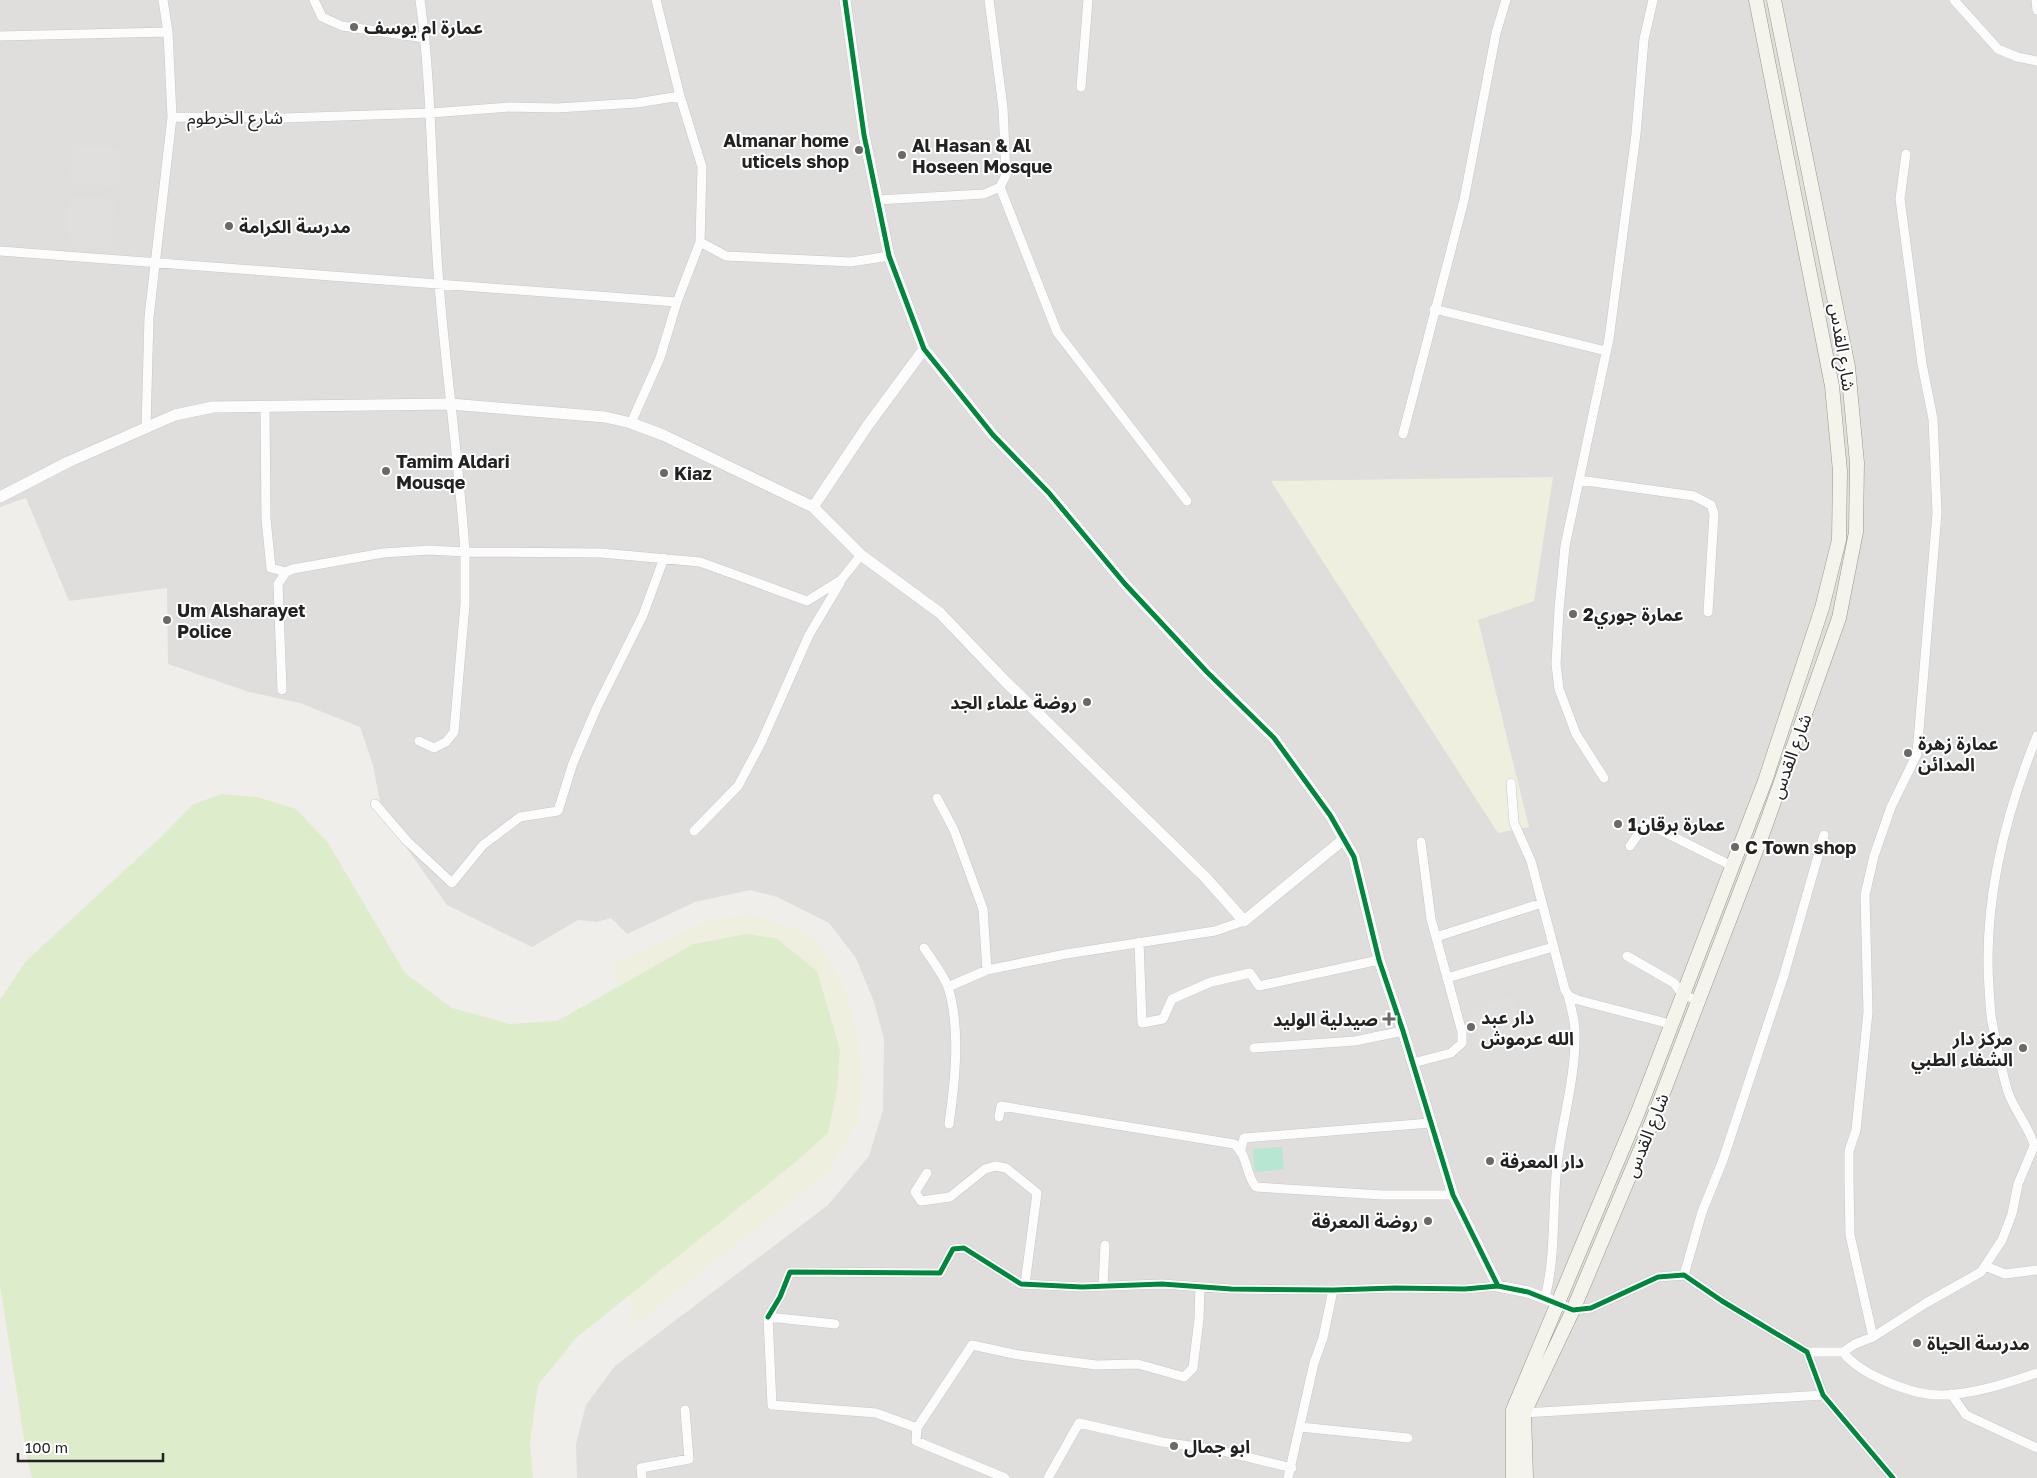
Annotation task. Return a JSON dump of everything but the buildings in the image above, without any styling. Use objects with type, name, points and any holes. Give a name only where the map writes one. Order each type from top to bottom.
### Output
[{"type":"main road","points":[[1756,3],[1774,4]]},
{"type":"main road","name":"شارع القدس","points":[[1513,1478],[1513,1410],[1560,1304],[1597,1207],[1638,1112],[1670,1024],[1765,781],[1813,636],[1839,540],[1840,472],[1832,386],[1756,3]]},
{"type":"main road","name":"شارع القدس","points":[[1526,1478],[1524,1413],[1574,1310],[1650,1127],[1765,827],[1840,618],[1856,532],[1857,463],[1848,367],[1774,4]]},
{"type":"street","name":"شارع الخرطوم","points":[[163,0],[168,32],[172,117],[283,118],[430,113],[510,107],[557,108],[638,103],[680,96]]},
{"type":"street","points":[[314,0],[322,18],[342,26],[425,38]]},
{"type":"street","points":[[419,741],[434,748],[446,742],[454,732],[465,604],[465,552],[439,285],[425,38],[420,0]]},
{"type":"street","points":[[631,423],[660,358],[677,302],[700,242],[702,168],[680,96],[656,0]]},
{"type":"street","points":[[845,0],[864,135],[889,256],[924,349],[993,435],[1049,493],[1125,584],[1207,672],[1274,738],[1330,815],[1354,857],[1379,960],[1404,1031],[1453,1195],[1498,1286]]},
{"type":"street","points":[[877,200],[984,194],[1000,187],[1006,175],[1003,108],[989,0]]},
{"type":"street","points":[[1082,87],[1088,0]]},
{"type":"street","points":[[1403,434],[1434,309],[1464,200],[1496,33],[1506,0]]},
{"type":"street","points":[[1604,778],[1576,734],[1559,689],[1556,664],[1566,546],[1606,351],[1636,134],[1644,39],[1653,0]]},
{"type":"street","points":[[1954,0],[1998,49],[2017,57],[2037,61]]},
{"type":"street","points":[[2036,0],[2037,10]]},
{"type":"street","points":[[0,36],[168,32]]},
{"type":"street","points":[[146,428],[148,317],[172,117]]},
{"type":"street","points":[[1873,1337],[1850,1235],[1849,1182],[1849,1151],[1856,1130],[1868,1012],[1865,895],[1874,856],[1891,807],[1917,754],[1937,513],[1933,419],[1922,364],[1900,199],[1906,154]]},
{"type":"street","points":[[1000,187],[1057,332],[1187,500]]},
{"type":"street","points":[[700,242],[726,256],[851,262],[889,256]]},
{"type":"street","points":[[0,251],[677,302]]},
{"type":"street","points":[[1434,309],[1606,351]]},
{"type":"street","points":[[813,507],[868,424],[924,349]]},
{"type":"street","points":[[0,497],[68,462],[175,415],[213,407],[450,404],[605,417],[631,423],[735,468],[813,507],[861,555],[940,613],[1005,680],[1206,878],[1244,921]]},
{"type":"street","points":[[265,407],[266,519],[271,568],[286,572],[383,553],[429,550],[601,553],[700,562],[807,601],[841,580]]},
{"type":"street","points":[[1579,480],[1694,496],[1711,505],[1714,514],[1708,612]]},
{"type":"street","points":[[694,831],[738,786],[761,743],[809,635],[841,580],[861,555]]},
{"type":"street","points":[[375,804],[407,841],[452,883],[483,845],[520,817],[558,811],[573,763],[597,707],[643,615],[664,558]]},
{"type":"street","points":[[282,690],[278,584],[286,572]]},
{"type":"street","points":[[917,1428],[876,1413],[772,1405],[768,1317],[780,1297],[790,1272],[940,1273],[953,1249],[964,1248],[1021,1284],[1103,1286],[1162,1284],[1200,1287],[1333,1290],[1395,1288],[1465,1289],[1498,1286],[1528,1292],[1574,1310],[1591,1308],[1658,1277],[1684,1275],[1722,1301],[1807,1352],[1843,1352],[1855,1344],[1873,1337],[1981,1272],[2002,1240],[2012,1214],[2018,1184],[2036,1146],[2021,1121],[2008,1092],[1992,1021],[1988,965],[1990,909],[1995,877],[2019,780],[2037,736]]},
{"type":"street","points":[[1511,783],[1514,823],[1531,861],[1553,947],[1565,990],[1568,994],[1575,1030],[1575,1054],[1570,1097],[1557,1163],[1552,1214],[1553,1256],[1545,1298]]},
{"type":"street","points":[[937,798],[954,830],[983,909],[987,970]]},
{"type":"street","points":[[1630,846],[1646,823],[1732,866]]},
{"type":"street","points":[[1684,1275],[1702,1212],[1723,1160],[1784,975],[1824,835]]},
{"type":"street","points":[[948,987],[987,970],[1215,930],[1244,921],[1344,839]]},
{"type":"street","points":[[1414,1063],[1451,1053],[1462,1043],[1462,1032],[1431,919],[1421,842]]},
{"type":"street","points":[[1436,937],[1542,904]]},
{"type":"street","points":[[1139,942],[1142,1023],[1162,1019],[1172,999],[1211,982],[1250,973],[1259,986],[1379,960]]},
{"type":"street","points":[[1447,978],[1553,947]]},
{"type":"street","points":[[924,948],[948,987],[954,1024],[955,1082],[949,1124]]},
{"type":"street","points":[[1628,956],[1674,983],[1682,994],[1698,1001]]},
{"type":"street","points":[[1568,994],[1578,1000],[1670,1024]]},
{"type":"street","points":[[1254,1048],[1355,1041],[1404,1031]]},
{"type":"street","points":[[999,1117],[1001,1106],[1234,1144],[1241,1149]]},
{"type":"street","points":[[1430,1123],[1244,1138],[1241,1149],[1249,1180],[1256,1187],[1382,1195],[1453,1195]]},
{"type":"street","points":[[927,1173],[915,1192],[921,1201],[950,1197],[985,1170],[995,1166],[1006,1168],[1037,1193],[1025,1284]]},
{"type":"street","points":[[1103,1286],[1105,1245]]},
{"type":"street","points":[[1985,1266],[2005,1274],[2037,1270]]},
{"type":"street","points":[[1005,1478],[916,1441],[917,1428],[972,1345],[1019,1355],[1096,1365],[1138,1364],[1184,1377],[1193,1368],[1199,1319],[1200,1287]]},
{"type":"street","points":[[1288,1478],[1292,1468],[1314,1363],[1323,1338],[1333,1290]]},
{"type":"street","points":[[768,1317],[835,1324]]},
{"type":"street","points":[[1807,1352],[1823,1395],[1893,1478]]},
{"type":"street","points":[[1843,1352],[1849,1361],[1870,1374],[1898,1386],[1940,1395],[2012,1382],[2037,1373]]},
{"type":"street","points":[[1951,1394],[1966,1415],[2037,1448]]},
{"type":"street","points":[[1524,1413],[1823,1395]]},
{"type":"street","points":[[642,1478],[641,1468],[689,1459],[685,1410]]},
{"type":"street","points":[[1048,1478],[1079,1423],[1162,1442],[1218,1450],[1292,1468]]},
{"type":"street","points":[[1300,1427],[1408,1438]]},
{"type":"shaded area","points":[[0,0],[2037,0],[2037,1478],[577,1478],[576,1444],[586,1405],[615,1366],[828,1205],[869,1156],[883,1110],[884,1039],[874,1002],[856,958],[829,923],[777,897],[750,890],[695,902],[627,934],[611,918],[597,922],[578,920],[532,947],[447,905],[382,813],[373,765],[360,727],[300,703],[249,692],[168,664],[167,588],[69,601],[26,498],[0,507]]},
{"type":"shaded area","points":[[72,146],[121,148],[118,189],[71,182],[69,176]]},
{"type":"shaded area","points":[[76,196],[115,198],[111,248],[75,246],[66,233],[68,201]]},
{"type":"shaded area","points":[[1512,996],[1524,1034],[1473,1050],[1473,1045],[1478,1043],[1468,1011]]},
{"type":"green space","points":[[1553,477],[1534,601],[1478,620],[1529,827],[1498,833],[1271,481]]},
{"type":"green space","points":[[221,794],[257,797],[296,809],[328,843],[405,973],[452,1008],[510,1024],[557,1021],[694,944],[746,934],[776,938],[817,971],[840,1050],[837,1090],[828,1133],[792,1165],[576,1338],[538,1385],[530,1442],[533,1478],[32,1478],[27,1458],[0,1285],[0,1000],[26,961],[162,836],[192,805]]},
{"type":"green space","points":[[748,913],[803,931],[822,949],[839,977],[852,1009],[863,1072],[859,1120],[828,1172],[631,1327],[614,964],[703,923]]},
{"type":"green space","points":[[1282,1147],[1284,1169],[1255,1172],[1253,1149]]},
{"type":"cycle path","points":[[845,0],[864,135],[889,256],[924,349],[993,435],[1049,493],[1125,584],[1207,672],[1274,738],[1330,815],[1354,857],[1379,960],[1403,1031],[1453,1195],[1498,1286]]},
{"type":"cycle path","points":[[768,1317],[780,1297],[790,1272],[940,1273],[953,1249],[964,1248],[1021,1284],[1082,1287],[1162,1284],[1231,1289],[1333,1290],[1395,1288],[1465,1289],[1498,1286],[1528,1292],[1573,1310],[1591,1308],[1658,1277],[1684,1275],[1722,1301],[1807,1352],[1823,1395],[1893,1478]]},
{"type":"place","name":"عمارة ام يوسف","points":[[354,27]]},
{"type":"place","name":"Almanar home uticels shop","points":[[859,150]]},
{"type":"place","name":"Al Hasan & Al Hoseen Mosque","points":[[902,155]]},
{"type":"place","name":"مدرسة الكرامة","points":[[229,226]]},
{"type":"place","name":"Tamim Aldari Mousqe","points":[[386,471]]},
{"type":"place","name":"Kiaz","points":[[664,473]]},
{"type":"place","name":"عمارة جوري2","points":[[1573,614]]},
{"type":"place","name":"Um Alsharayet Police","points":[[167,620]]},
{"type":"place","name":"روضة علماء الجد","points":[[1087,702]]},
{"type":"place","name":"عمارة زهرة المدائن","points":[[1908,753]]},
{"type":"place","name":"1عمارة برقان","points":[[1618,824]]},
{"type":"place","name":"C Town shop","points":[[1735,847]]},
{"type":"place","name":"صيدلية الوليد","points":[[1389,1019]]},
{"type":"place","name":"دار عبد الله عرموش","points":[[1471,1027]]},
{"type":"place","name":"مركز دار الشفاء الطبي","points":[[2023,1048]]},
{"type":"place","name":"دار المعرفة","points":[[1490,1161]]},
{"type":"place","name":"روضة المعرفة","points":[[1428,1221]]},
{"type":"place","name":"مدرسة الحياة","points":[[1917,1343]]},
{"type":"place","name":"ابو جمال","points":[[1174,1446]]}]
